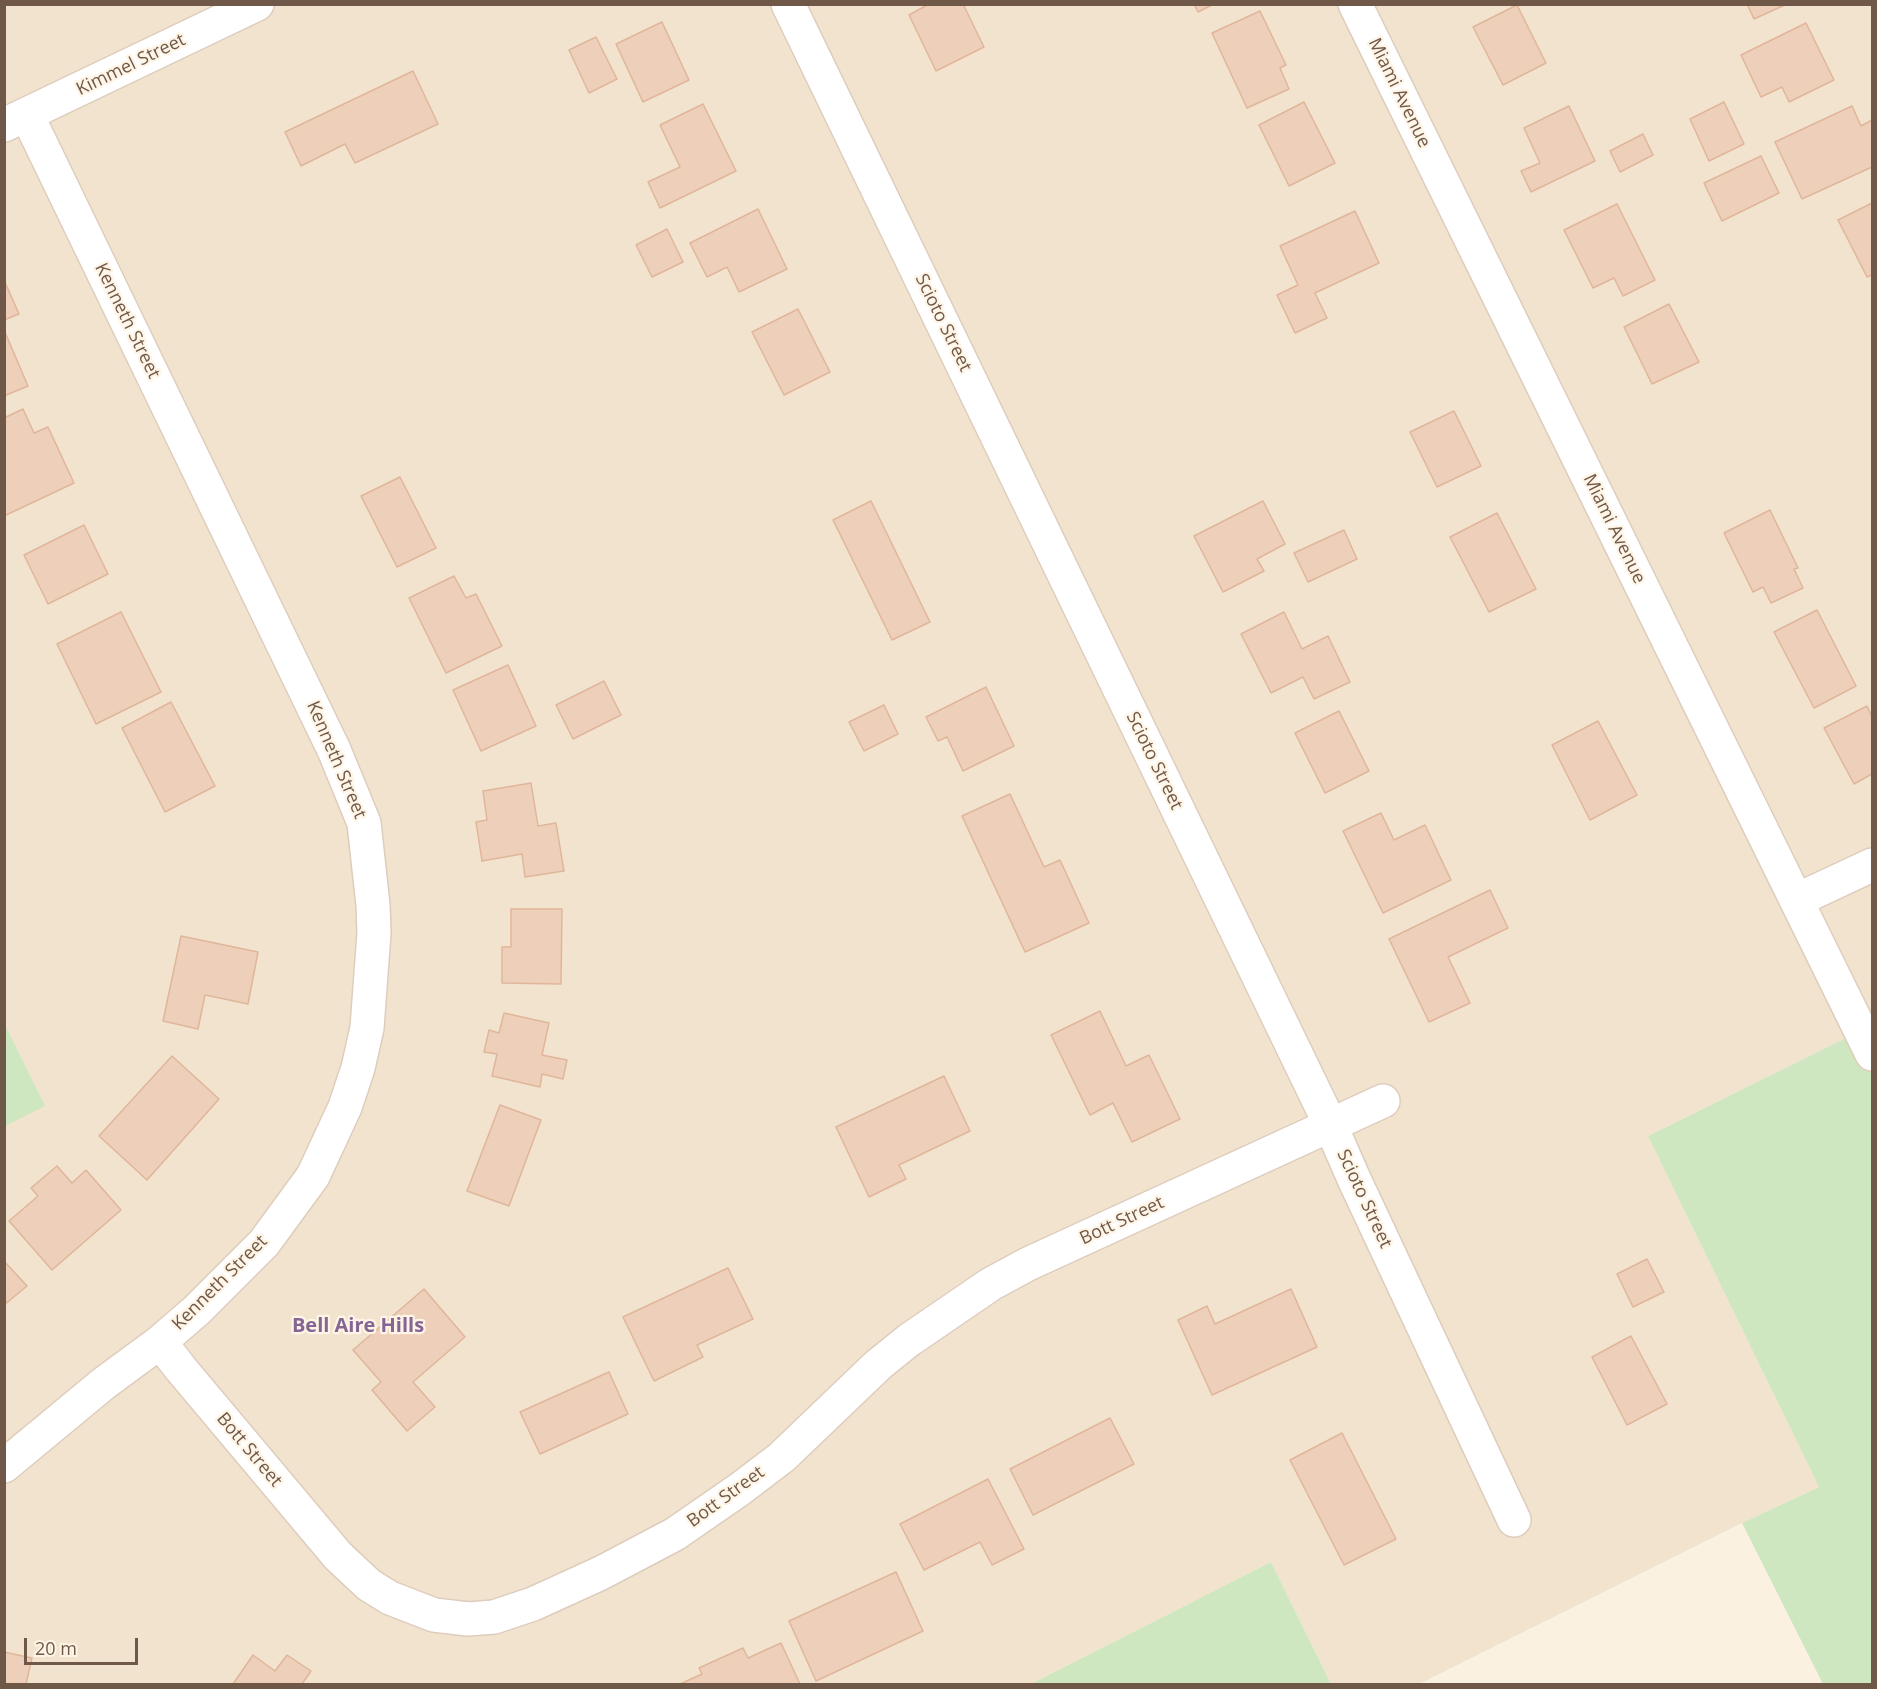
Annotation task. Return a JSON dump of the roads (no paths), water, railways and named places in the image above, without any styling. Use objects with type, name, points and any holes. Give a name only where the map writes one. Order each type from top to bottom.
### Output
[{"type":"street","name":"Kimmel Street","points":[[16,120],[257,4]]},
{"type":"street","name":"Scioto Street","points":[[788,4],[1330,1124],[1514,1520]]},
{"type":"street","name":"Miami Avenue","points":[[1355,4],[1872,1054]]},
{"type":"street","name":"Kenneth Street","points":[[4,1467],[103,1384],[160,1342],[196,1310],[264,1243],[313,1176],[345,1107],[358,1068],[367,1028],[374,933],[364,823],[334,750],[16,120]]},
{"type":"street","points":[[1797,900],[1872,865]]},
{"type":"street","name":"Bott Street","points":[[160,1342],[338,1556],[369,1585],[390,1598],[434,1615],[468,1619],[494,1617],[533,1604],[602,1573],[675,1534],[782,1457],[878,1365],[909,1340],[991,1284],[1039,1259],[1383,1101]]},
{"type":"district","name":"Bell Aire Hills","points":[[358,1326]]}]
